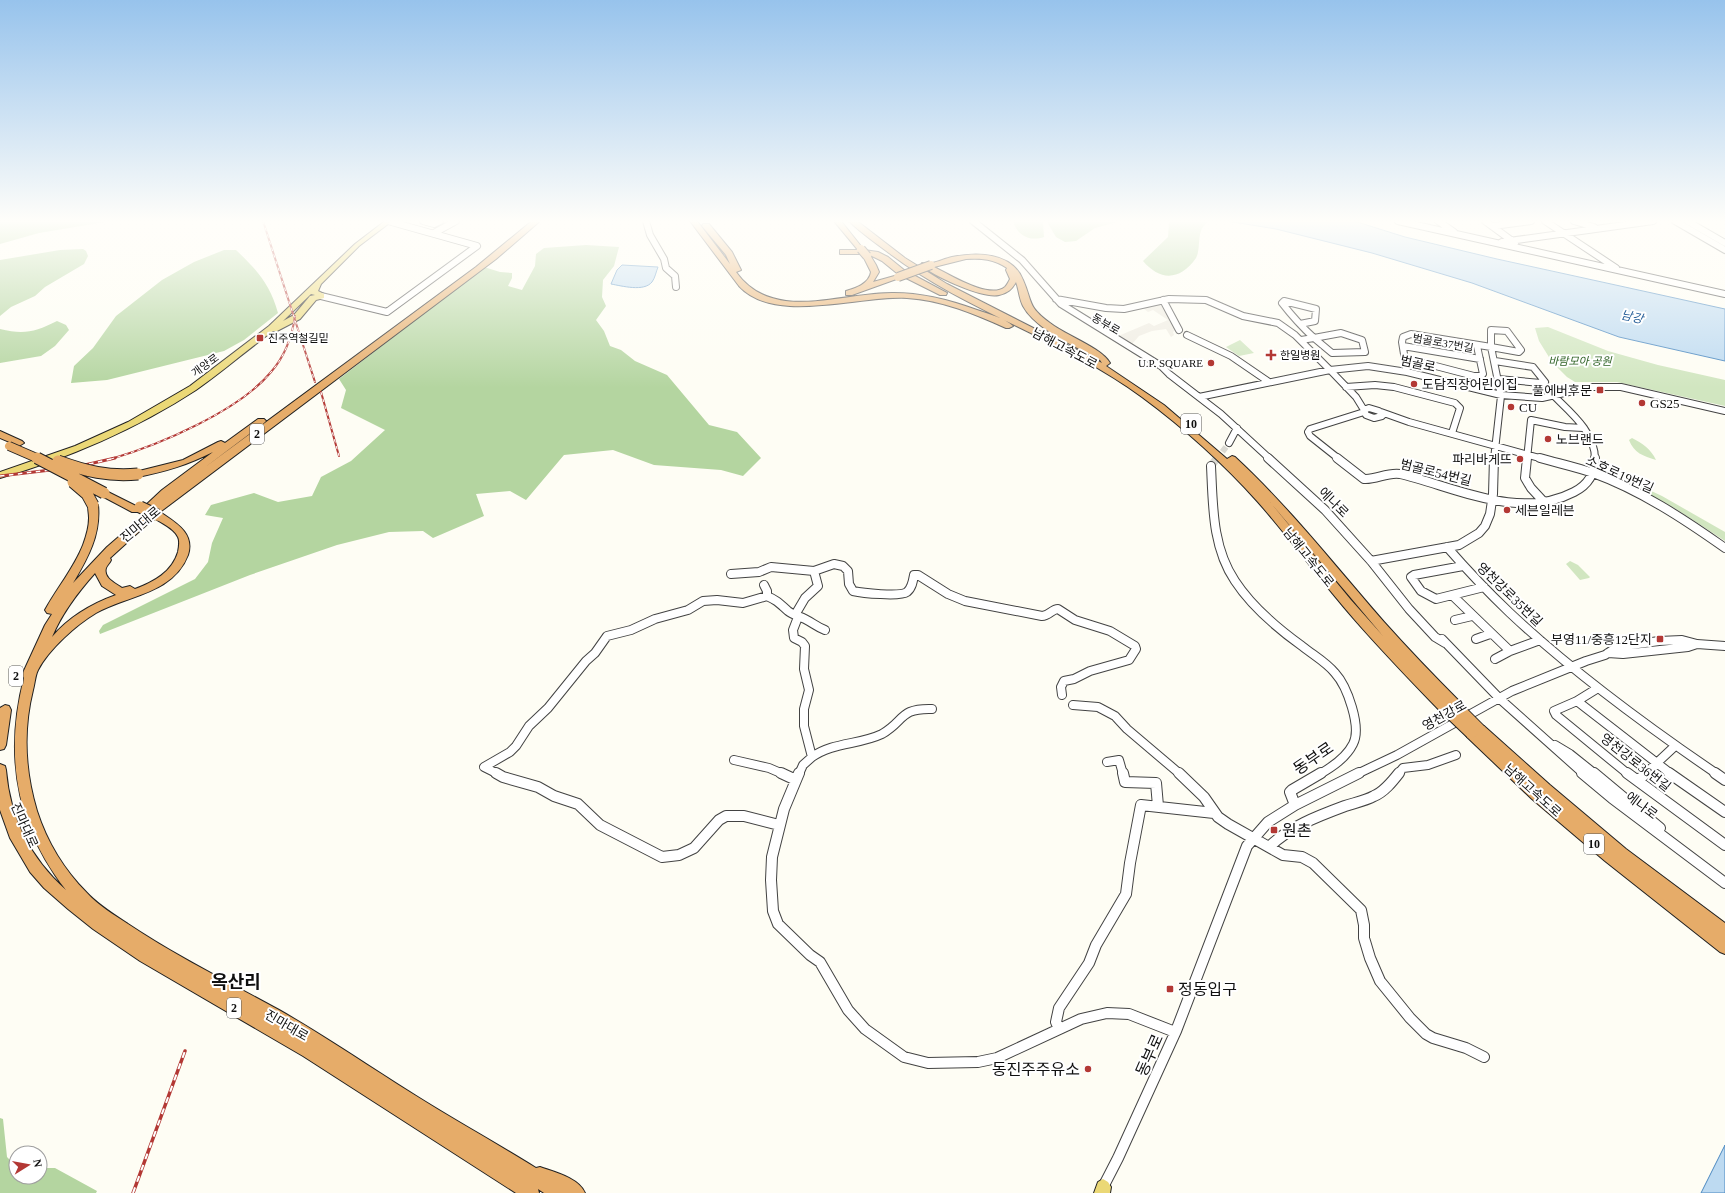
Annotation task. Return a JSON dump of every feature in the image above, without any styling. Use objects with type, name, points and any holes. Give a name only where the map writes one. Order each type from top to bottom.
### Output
[{"type":"highway","name":"진마대로","points":[[462,277],[369,346],[261,421],[166,492],[108,544],[67,589],[34,638],[20,672],[10,723],[8,748],[9,781],[16,809],[28,838],[43,861],[81,899],[142,942],[182,967],[302,1033],[427,1112],[522,1168],[559,1193]]},
{"type":"highway","name":"진마대로","points":[[20,672],[29,661],[54,616],[74,590],[91,570],[123,539],[184,488],[467,277]]},
{"type":"highway","points":[[735,277],[749,291],[762,298],[777,302],[800,304],[872,295],[905,295],[957,304],[1009,326]]},
{"type":"highway","points":[[741,277],[751,289],[764,296],[783,301],[804,302],[834,298],[899,278]]},
{"type":"highway","points":[[746,277],[751,289]]},
{"type":"highway","points":[[834,298],[863,287],[874,277]]},
{"type":"highway","points":[[815,303],[837,299],[903,277]]},
{"type":"highway","points":[[910,277],[1078,361],[1127,389],[1183,430],[1198,438]]},
{"type":"highway","name":"남해고속도로","points":[[930,277],[1103,368],[1129,384],[1198,438],[1248,485],[1276,516],[1348,604],[1397,658],[1476,731],[1621,853],[1725,932]]},
{"type":"highway","name":"남해고속도로","points":[[939,277],[1106,363],[1138,384],[1184,418],[1250,476],[1291,519],[1453,710]]},
{"type":"highway","points":[[947,277],[977,290],[991,292],[1004,290],[1011,284],[1014,279],[1013,277]]},
{"type":"highway","points":[[1018,277],[1024,300],[1031,311],[1049,326],[1103,358],[1106,363]]},
{"type":"highway","points":[[0,434],[9,444],[54,462],[98,475],[123,476],[163,469],[186,462],[235,437],[261,421]]},
{"type":"highway","points":[[49,614],[91,539],[95,515],[93,505],[87,494],[54,462]]},
{"type":"highway","points":[[20,672],[69,625],[94,608],[153,586],[173,572],[182,561],[185,545],[182,533],[54,462]]},
{"type":"highway","points":[[123,539],[101,565],[100,572],[106,583],[120,592],[148,585],[160,579],[171,570],[178,560],[181,546],[178,536],[154,517]]},
{"type":"highway","name":"2","points":[[0,745],[2,726],[8,699]]},
{"type":"highway","name":"남해고속도로","points":[[1476,731],[1537,795],[1610,857],[1725,947]]},
{"type":"highway","name":"진마대로","points":[[0,770],[0,785],[7,814],[20,843],[35,867],[73,905],[121,941],[174,974],[294,1041],[494,1167],[530,1193]]},
{"type":"highway","points":[[522,1168],[560,1183],[577,1193]]},
{"type":"main road","points":[[266,333],[297,317],[317,294],[322,278]]},
{"type":"main road","name":"개양로","points":[[0,475],[78,448],[132,424],[193,388],[266,333],[322,278]]},
{"type":"street","points":[[317,294],[387,312],[435,277]]},
{"type":"street","points":[[675,277],[676,287]]},
{"type":"street","name":"동부로","points":[[1032,277],[1079,322],[1156,369],[1169,374]]},
{"type":"street","name":"동부로","points":[[1036,277],[1054,299],[1069,311],[1161,366],[1237,428]]},
{"type":"street","points":[[1641,277],[1725,295]]},
{"type":"street","points":[[1054,299],[1124,309],[1163,300],[1206,300],[1243,316],[1269,320],[1287,328],[1301,340],[1346,387],[1376,414]]},
{"type":"street","points":[[1163,300],[1179,330],[1176,332],[1178,335],[1187,335],[1231,356],[1269,382]]},
{"type":"street","points":[[1300,324],[1315,321],[1316,309],[1284,300],[1282,303],[1288,312],[1300,324],[1315,338],[1332,354],[1365,352],[1362,340],[1341,333],[1315,338],[1301,340]]},
{"type":"street","points":[[1069,311],[1070,306],[1074,303]]},
{"type":"street","name":"범골로37번길","points":[[1406,372],[1403,337],[1411,334],[1492,349],[1519,352],[1521,350],[1507,331],[1491,330],[1489,333],[1492,349],[1495,361],[1498,379],[1502,395]]},
{"type":"street","name":"범골로37번길","points":[[1403,346],[1480,360],[1483,374],[1481,376],[1474,376],[1405,358]]},
{"type":"street","points":[[1477,346],[1480,360]]},
{"type":"street","points":[[1495,361],[1533,367],[1545,382],[1541,383],[1498,379]]},
{"type":"street","name":"범골로","points":[[1199,397],[1330,370],[1368,366],[1406,372],[1502,395],[1542,398],[1591,388],[1621,387],[1725,411]]},
{"type":"street","points":[[1346,387],[1375,385],[1394,387],[1455,403],[1460,408],[1452,433]]},
{"type":"street","points":[[1372,561],[1447,547],[1469,540],[1478,534],[1486,522],[1492,498],[1495,445],[1502,395]]},
{"type":"street","points":[[1356,396],[1364,411],[1495,445]]},
{"type":"street","points":[[1492,498],[1507,502],[1544,502],[1559,499],[1573,493],[1589,481],[1595,467],[1595,451],[1583,428],[1554,396]]},
{"type":"street","points":[[1341,420],[1369,408],[1376,414]]},
{"type":"street","points":[[1341,420],[1376,414]]},
{"type":"street","name":"범골로54번길","points":[[1341,420],[1310,429],[1308,432],[1310,436],[1360,477],[1367,479],[1390,474],[1398,474],[1492,498]]},
{"type":"street","points":[[1544,502],[1525,478],[1529,455],[1532,420],[1565,427],[1583,428]]},
{"type":"street","points":[[1229,443],[1237,428]]},
{"type":"street","name":"에나로","points":[[1237,428],[1325,510],[1372,561],[1404,601],[1408,609],[1435,637],[1445,643],[1500,699],[1564,758],[1612,798],[1725,883]]},
{"type":"street","name":"소호로19번길","points":[[1495,445],[1592,473],[1639,494],[1686,520],[1725,548]]},
{"type":"street","name":"동부로","points":[[1102,1191],[1135,1122],[1175,1032],[1247,846],[1258,830],[1271,817],[1296,805],[1290,792],[1292,790],[1340,760],[1354,742],[1355,726],[1348,694],[1341,679],[1331,668],[1296,642],[1257,607],[1234,581],[1221,556],[1215,532],[1212,466]]},
{"type":"street","name":"영천강로35번길","points":[[1447,547],[1484,587],[1540,640],[1572,667]]},
{"type":"street","points":[[731,574],[759,572],[772,567],[814,571],[831,564],[840,564],[848,571],[848,584],[851,589],[865,594],[906,594],[912,587],[914,575],[918,574],[948,594],[965,601],[1042,616],[1046,616],[1055,609],[1058,609],[1075,620],[1110,631],[1135,646],[1136,649],[1129,660],[1090,671],[1074,679],[1064,681],[1061,687],[1062,695]]},
{"type":"street","name":"영천강로35번길","points":[[1453,596],[1436,599],[1429,598],[1411,577],[1414,575],[1463,566]]},
{"type":"street","points":[[812,757],[804,726],[804,709],[809,690],[804,669],[804,646],[802,642],[794,638],[793,630],[796,616],[804,598],[818,586],[814,571]]},
{"type":"street","points":[[764,585],[767,591],[767,596]]},
{"type":"street","points":[[1484,587],[1453,596],[1490,634],[1510,651]]},
{"type":"street","points":[[779,825],[744,816],[726,816],[719,820],[694,848],[679,855],[662,857],[600,825],[578,804],[554,796],[532,785],[498,775],[484,767],[510,752],[516,746],[529,726],[548,708],[586,661],[595,654],[607,636],[631,630],[655,619],[688,610],[703,601],[717,600],[743,603],[767,596],[780,602],[784,608],[796,616],[805,619],[818,628],[825,630]]},
{"type":"street","points":[[1455,620],[1472,616]]},
{"type":"street","points":[[1476,639],[1490,634]]},
{"type":"street","name":"영천강로35번길","points":[[1495,659],[1510,651],[1540,640]]},
{"type":"street","name":"영천강로","points":[[1296,805],[1397,755],[1512,691],[1608,653],[1623,654],[1688,647],[1697,644],[1725,646]]},
{"type":"street","points":[[1572,667],[1675,746],[1725,780]]},
{"type":"street","name":"영천강로36번길","points":[[1598,688],[1577,701],[1554,712],[1638,781],[1725,845]]},
{"type":"street","name":"영천강로36번길","points":[[1577,701],[1656,764],[1725,812]]},
{"type":"street","points":[[1073,705],[1098,707],[1115,716],[1127,730],[1193,785],[1204,797],[1214,813],[1228,824],[1283,855],[1302,857],[1313,863],[1361,910],[1364,925],[1364,938],[1370,958],[1380,981],[1410,1018],[1426,1034],[1442,1042],[1466,1048],[1484,1057]]},
{"type":"street","points":[[932,709],[912,710],[881,734],[819,750],[803,765],[779,825],[772,857],[771,880],[773,911],[776,921],[810,955],[820,962],[848,1010],[865,1029],[904,1057],[914,1060],[928,1063],[978,1062],[997,1058],[1095,1014],[1119,1012],[1136,1016],[1175,1032]]},
{"type":"street","name":"에나로","points":[[1548,742],[1570,754],[1659,827],[1725,876]]},
{"type":"street","points":[[1638,781],[1675,746]]},
{"type":"street","points":[[1269,848],[1278,838],[1297,826],[1334,810],[1375,796],[1391,783],[1402,768],[1428,765],[1456,755]]},
{"type":"street","points":[[734,760],[769,768],[796,780]]},
{"type":"street","points":[[1108,762],[1118,760],[1125,782],[1156,783],[1158,806]]},
{"type":"street","points":[[1059,1029],[1056,1022],[1059,1008],[1089,963],[1096,945],[1126,894],[1140,808],[1143,805],[1158,806],[1214,813]]},
{"type":"green space","points":[[0,277],[63,277],[45,287],[35,296],[11,307],[0,316]]},
{"type":"green space","points":[[168,277],[261,277],[271,294],[278,313],[244,340],[224,351],[107,380],[71,383],[74,366],[93,348],[116,316]]},
{"type":"green space","points":[[471,277],[512,277],[508,286],[522,290],[529,277],[606,277],[603,280],[602,297],[606,306],[596,320],[604,331],[610,346],[621,350],[635,361],[667,375],[709,425],[737,432],[761,458],[743,476],[721,470],[654,465],[613,450],[564,455],[526,500],[510,491],[476,494],[484,516],[433,538],[423,531],[389,532],[337,545],[250,575],[100,634],[99,631],[103,625],[195,579],[208,562],[212,543],[223,518],[205,515],[211,505],[254,493],[278,502],[312,496],[321,477],[351,461],[385,430],[341,408],[346,390],[339,379]]},
{"type":"green space","points":[[57,321],[66,325],[69,330],[55,346],[41,356],[0,363],[0,329],[23,332],[36,330]]},
{"type":"green space","name":"바람모아 공원","points":[[1548,327],[1608,351],[1658,365],[1725,380],[1725,406],[1617,382],[1575,382],[1567,377],[1552,362],[1539,341],[1535,328]]},
{"type":"green space","points":[[1240,340],[1254,353],[1239,356],[1226,347]]},
{"type":"green space","points":[[1632,438],[1646,447],[1656,460],[1636,451],[1629,440]]},
{"type":"green space","points":[[1600,467],[1662,496],[1725,532],[1725,541],[1676,509],[1601,472],[1599,469]]},
{"type":"green space","points":[[1570,561],[1578,565],[1590,577],[1580,580],[1566,564]]},
{"type":"green space","points":[[0,1118],[3,1119],[8,1158],[8,1185],[48,1185],[48,1168],[55,1168],[97,1191],[96,1193],[0,1193]]},
{"type":"shaded area","points":[[1160,305],[1165,309],[1176,329],[1173,332],[1174,335],[1171,337],[1166,329],[1152,331],[1139,336],[1132,344],[1116,337],[1149,323],[1154,326],[1168,320],[1153,310],[1148,312],[1143,308]]},
{"type":"water","points":[[614,277],[655,277],[648,285],[638,288],[611,284]]},
{"type":"water","name":"남강","points":[[1451,277],[1578,277],[1725,309],[1725,361],[1619,337]]},
{"type":"water","points":[[1725,1145],[1725,1193],[1701,1193]]},
{"type":"tunnel","points":[[1217,459],[1229,443]]},
{"type":"tunnel","points":[[1211,466],[1217,458]]},
{"type":"railway","points":[[281,277],[294,319]]},
{"type":"railway","points":[[112,459],[174,436],[219,413],[239,400],[257,386],[276,366],[290,339],[294,319]]},
{"type":"railway","points":[[294,319],[315,382]]},
{"type":"railway","points":[[321,392],[339,456]]},
{"type":"railway","points":[[0,476],[76,467],[112,459]]},
{"type":"railway","points":[[133,1193],[185,1051]]},
{"type":"place","name":"진주역철길밑","points":[[260,338]]},
{"type":"place","name":"한일병원","points":[[1271,355]]},
{"type":"place","name":"U.P. SQUARE","points":[[1211,363]]},
{"type":"place","name":"도담직장어린이집","points":[[1414,384]]},
{"type":"place","name":"풀에버후문","points":[[1600,390]]},
{"type":"place","name":"GS25","points":[[1642,403]]},
{"type":"place","name":"CU","points":[[1511,407]]},
{"type":"place","name":"노브랜드","points":[[1548,439]]},
{"type":"place","name":"파리바게뜨","points":[[1520,459]]},
{"type":"place","name":"세븐일레븐","points":[[1507,510]]},
{"type":"place","name":"부영11/중흥12단지","points":[[1660,639]]},
{"type":"place","name":"원촌","points":[[1274,830]]},
{"type":"place","name":"정동입구","points":[[1170,989]]},
{"type":"place","name":"동진주주유소","points":[[1088,1069]]},
{"type":"district","name":"옥산리","points":[[236,982]]}]
